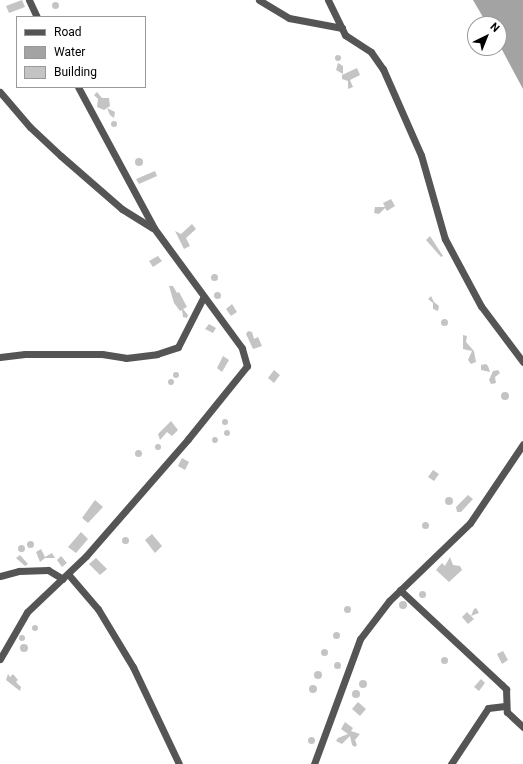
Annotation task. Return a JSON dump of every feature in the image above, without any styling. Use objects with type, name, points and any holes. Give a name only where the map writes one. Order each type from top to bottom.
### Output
[{"type":"street","points":[[29,0],[37,16]]},
{"type":"street","points":[[259,0],[289,18],[342,28]]},
{"type":"street","points":[[328,0],[342,28],[351,40],[371,52],[383,70],[420,155],[445,239],[481,306],[523,362]]},
{"type":"street","points":[[0,659],[27,612],[65,577],[141,495],[247,366],[242,348],[203,298],[154,228],[79,88]]},
{"type":"street","points":[[0,92],[30,127],[61,156],[122,209],[154,228]]},
{"type":"street","points":[[0,357],[25,354],[102,354],[126,358],[157,354],[178,347],[203,298]]},
{"type":"street","points":[[314,764],[360,639],[374,618],[400,590],[470,523],[523,444]]},
{"type":"street","points":[[0,576],[19,571],[48,570],[65,577],[98,609],[133,667],[179,764]]},
{"type":"street","points":[[400,590],[502,685],[506,693],[505,706],[511,716],[523,727]]},
{"type":"street","points":[[451,764],[488,708],[505,706]]},
{"type":"water","points":[[473,0],[523,0],[523,89],[505,56],[507,56],[507,16],[482,16]]},
{"type":"building","points":[[22,0],[25,7],[9,13],[6,6]]},
{"type":"building","points":[[55,1],[58,2],[58,8],[55,9],[52,8],[51,5],[52,2]]},
{"type":"building","points":[[338,55],[341,58],[338,61],[335,58]]},
{"type":"building","points":[[338,63],[343,66],[343,74],[336,70]]},
{"type":"building","points":[[357,68],[360,75],[350,80],[353,87],[348,89],[348,81],[342,79],[342,75]]},
{"type":"building","points":[[97,92],[102,98],[109,98],[110,106],[104,110],[97,107],[98,99],[94,95]]},
{"type":"building","points":[[107,108],[115,112],[114,118],[110,115]]},
{"type":"building","points":[[114,121],[117,124],[114,127],[111,124]]},
{"type":"building","points":[[139,158],[142,159],[142,165],[139,166],[136,165],[135,162],[136,159]]},
{"type":"building","points":[[155,171],[157,176],[139,184],[136,179]]},
{"type":"building","points":[[391,199],[395,206],[387,211],[385,208],[379,214],[374,213],[375,207],[385,207],[383,203]]},
{"type":"building","points":[[192,224],[196,229],[186,238],[190,246],[184,249],[175,231],[181,234]]},
{"type":"building","points":[[430,236],[443,256],[441,257],[426,240]]},
{"type":"building","points":[[158,256],[162,261],[153,267],[149,261]]},
{"type":"building","points":[[214,273],[217,274],[217,280],[214,281],[211,280],[210,277],[211,274]]},
{"type":"building","points":[[169,286],[173,286],[177,293],[179,292],[187,307],[183,309],[188,315],[187,318],[183,317],[182,310],[180,311],[174,303]]},
{"type":"building","points":[[217,292],[220,295],[217,298],[214,295]]},
{"type":"building","points":[[431,296],[434,302],[439,306],[438,311],[433,309],[433,303],[428,299]]},
{"type":"building","points":[[232,304],[237,312],[231,316],[226,309]]},
{"type":"building","points":[[444,318],[447,319],[447,325],[444,326],[441,325],[440,322],[441,319]]},
{"type":"building","points":[[209,324],[216,328],[213,333],[205,329]]},
{"type":"building","points":[[248,331],[252,332],[254,339],[258,337],[262,346],[253,349],[246,334]]},
{"type":"building","points":[[463,335],[467,336],[466,342],[474,351],[476,362],[471,364],[468,360],[472,351],[463,349]]},
{"type":"building","points":[[223,356],[229,360],[222,372],[217,368]]},
{"type":"building","points":[[486,364],[490,372],[481,370],[481,365]]},
{"type":"building","points":[[274,370],[280,375],[274,383],[268,378]]},
{"type":"building","points":[[498,370],[500,373],[495,377],[496,383],[491,384],[489,380],[493,371]]},
{"type":"building","points":[[176,372],[179,375],[176,378],[173,375]]},
{"type":"building","points":[[171,379],[174,382],[171,385],[168,382]]},
{"type":"building","points":[[505,392],[508,393],[508,399],[505,400],[502,399],[501,396],[502,393]]},
{"type":"building","points":[[225,419],[228,422],[225,425],[222,422]]},
{"type":"building","points":[[171,421],[178,430],[172,436],[167,432],[160,440],[158,434]]},
{"type":"building","points":[[227,430],[230,433],[227,436],[224,433]]},
{"type":"building","points":[[215,437],[218,440],[215,443],[212,440]]},
{"type":"building","points":[[158,444],[161,447],[158,450],[155,447]]},
{"type":"building","points":[[138,449],[141,450],[141,456],[138,457],[135,456],[134,453],[135,450]]},
{"type":"building","points":[[182,458],[189,462],[185,470],[178,466]]},
{"type":"building","points":[[433,470],[439,474],[434,481],[428,477]]},
{"type":"building","points":[[468,495],[473,499],[461,512],[457,512],[456,507]]},
{"type":"building","points":[[449,497],[452,498],[452,504],[449,505],[446,504],[445,501],[446,498]]},
{"type":"building","points":[[95,500],[103,507],[88,523],[82,518]]},
{"type":"building","points":[[425,521],[428,522],[428,528],[425,529],[422,528],[421,525],[422,522]]},
{"type":"building","points":[[81,532],[88,539],[76,553],[68,547]]},
{"type":"building","points":[[152,534],[162,546],[155,553],[145,540]]},
{"type":"building","points":[[125,536],[128,537],[128,543],[125,544],[122,543],[121,540],[122,537]]},
{"type":"building","points":[[30,541],[33,544],[30,547],[27,544]]},
{"type":"building","points":[[21,545],[24,548],[21,551],[18,548]]},
{"type":"building","points":[[41,549],[45,557],[52,553],[55,558],[45,558],[40,562],[36,552]]},
{"type":"building","points":[[20,555],[28,564],[25,566],[16,558]]},
{"type":"building","points":[[61,556],[67,563],[62,567],[57,560]]},
{"type":"building","points":[[450,557],[453,565],[460,566],[462,570],[449,582],[436,570],[442,563],[445,566]]},
{"type":"building","points":[[96,558],[107,569],[100,575],[89,564]]},
{"type":"building","points":[[422,590],[425,591],[425,597],[422,598],[419,597],[418,594],[419,591]]},
{"type":"building","points":[[403,601],[406,602],[406,608],[403,609],[400,608],[399,605],[400,602]]},
{"type":"building","points":[[347,605],[350,606],[350,612],[347,613],[344,612],[343,609],[344,606]]},
{"type":"building","points":[[476,608],[479,613],[471,616],[474,609]]},
{"type":"building","points":[[467,612],[474,619],[468,624],[462,617]]},
{"type":"building","points":[[35,625],[38,628],[35,631],[32,628]]},
{"type":"building","points":[[336,631],[339,632],[339,638],[336,639],[333,638],[332,635],[333,632]]},
{"type":"building","points":[[22,635],[25,638],[22,641],[19,638]]},
{"type":"building","points":[[24,644],[27,645],[27,651],[24,652],[21,651],[20,648],[21,645]]},
{"type":"building","points":[[324,648],[327,649],[327,655],[324,656],[321,655],[320,652],[321,649]]},
{"type":"building","points":[[503,651],[508,660],[502,664],[497,654]]},
{"type":"building","points":[[444,656],[447,657],[447,663],[444,664],[441,663],[440,660],[441,657]]},
{"type":"building","points":[[337,661],[340,662],[340,668],[337,669],[334,668],[333,665],[334,662]]},
{"type":"building","points":[[318,671],[321,672],[321,678],[318,679],[315,678],[314,675],[315,672]]},
{"type":"building","points":[[8,674],[10,677],[13,674],[18,680],[16,682],[21,687],[20,691],[6,680]]},
{"type":"building","points":[[481,679],[485,683],[479,691],[474,687]]},
{"type":"building","points":[[361,680],[365,680],[367,684],[365,688],[361,688],[359,686],[359,682]]},
{"type":"building","points":[[313,685],[316,686],[316,692],[313,693],[310,692],[309,689],[310,686]]},
{"type":"building","points":[[356,690],[359,691],[359,697],[356,698],[353,697],[352,694],[353,691]]},
{"type":"building","points":[[358,702],[366,709],[360,716],[352,709]]},
{"type":"building","points":[[345,722],[353,728],[351,731],[360,734],[355,740],[357,745],[355,747],[352,745],[350,736],[342,744],[336,741],[338,738],[348,734],[341,729]]},
{"type":"building","points":[[311,736],[314,737],[314,743],[311,744],[308,743],[307,740],[308,737]]}]
